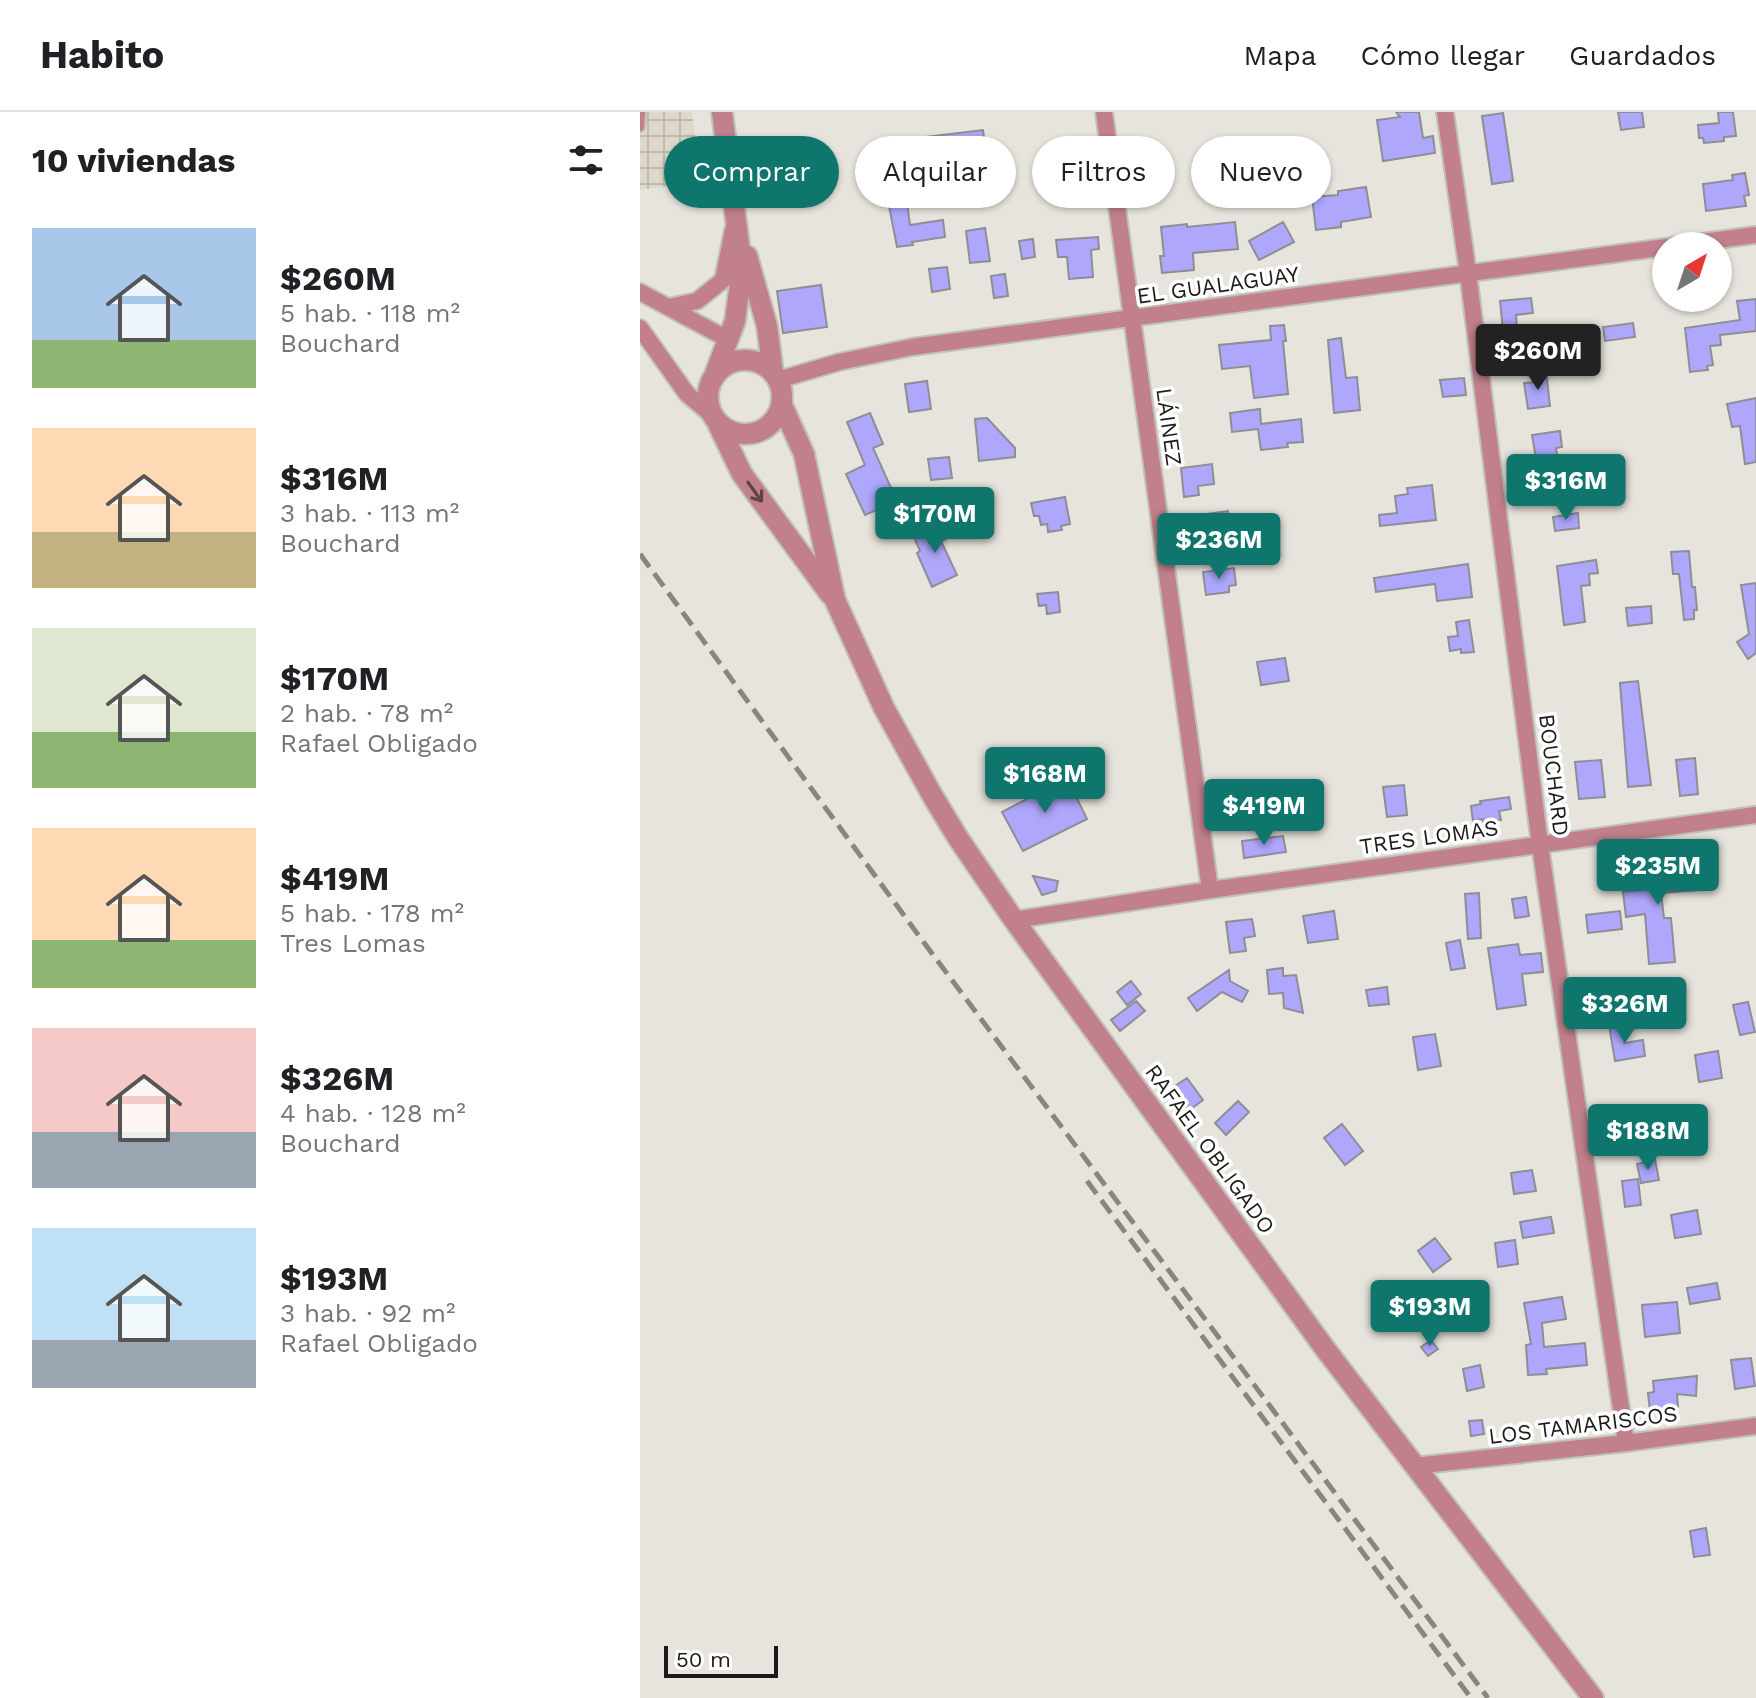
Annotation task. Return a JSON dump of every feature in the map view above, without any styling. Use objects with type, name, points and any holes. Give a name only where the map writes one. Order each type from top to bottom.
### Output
[{"type":"street","points":[[715,420],[707,396],[735,321],[742,268],[722,112]]},
{"type":"street","name":"LÁINEZ","points":[[1104,112],[1210,890]]},
{"type":"street","name":"BOUCHARD","points":[[1445,112],[1540,845],[1626,1443]]},
{"type":"street","points":[[669,307],[697,301],[723,280],[736,216]]},
{"type":"street","points":[[640,328],[687,394],[715,420],[732,432],[741,434],[758,432],[773,422],[782,405],[781,387],[736,216]]},
{"type":"street","points":[[1732,238],[1756,235]]},
{"type":"street","name":"EL GUALAGUAY","points":[[776,376],[912,347],[1652,249]]},
{"type":"street","points":[[640,292],[729,340]]},
{"type":"street","points":[[715,374],[726,364],[741,360],[762,364],[776,376]]},
{"type":"street","name":"RAFAEL OBLIGADO","points":[[782,405],[804,454],[835,600],[858,655],[907,752],[958,838],[1326,1350],[1593,1698]]},
{"type":"street","name":"RAFAEL OBLIGADO","points":[[715,420],[742,474],[835,600]]},
{"type":"street","name":"TRES LOMAS","points":[[1014,920],[1756,815]]},
{"type":"street","name":"LOS TAMARISCOS","points":[[1414,1466],[1756,1426]]},
{"type":"lane","points":[[640,127],[641,112]]},
{"type":"shaded area","points":[[640,112],[692,112],[695,136],[664,136],[664,186],[640,190]]},
{"type":"building","points":[[1396,112],[1419,112],[1423,138],[1433,136],[1435,153],[1383,161],[1377,120],[1400,117]]},
{"type":"building","points":[[1618,112],[1642,112],[1644,127],[1621,130]]},
{"type":"building","points":[[1718,112],[1733,112],[1736,136],[1704,143],[1703,138],[1699,138],[1698,125],[1719,123]]},
{"type":"building","points":[[1503,113],[1513,181],[1492,184],[1482,116]]},
{"type":"building","points":[[983,130],[984,136],[933,136]]},
{"type":"building","points":[[1745,173],[1749,195],[1744,196],[1746,206],[1706,211],[1703,184],[1733,180],[1732,175]]},
{"type":"building","points":[[1366,187],[1371,217],[1341,222],[1341,227],[1316,230],[1313,208],[1331,208],[1331,196],[1338,195],[1338,191]]},
{"type":"building","points":[[889,208],[908,208],[910,225],[943,220],[945,237],[897,247]]},
{"type":"building","points":[[1235,222],[1238,249],[1193,253],[1194,270],[1162,273],[1161,227]]},
{"type":"building","points":[[1283,222],[1294,242],[1259,260],[1249,241]]},
{"type":"building","points":[[985,228],[990,261],[970,263],[966,231]]},
{"type":"building","points":[[1098,237],[1099,249],[1091,250],[1093,277],[1069,279],[1067,257],[1058,257],[1056,240]]},
{"type":"building","points":[[1033,239],[1035,257],[1022,259],[1019,241]]},
{"type":"building","points":[[947,267],[950,289],[932,292],[929,269]]},
{"type":"building","points":[[1005,274],[1008,296],[994,298],[991,276]]},
{"type":"building","points":[[821,285],[827,327],[783,333],[777,291]]},
{"type":"building","points":[[1531,298],[1533,313],[1516,315],[1517,328],[1503,330],[1500,301]]},
{"type":"building","points":[[1756,299],[1756,331],[1720,335],[1721,345],[1710,346],[1713,365],[1707,366],[1708,370],[1690,372],[1685,328],[1740,320],[1737,301]]},
{"type":"building","points":[[1633,323],[1635,337],[1605,341],[1603,327]]},
{"type":"building","points":[[1284,325],[1288,394],[1254,398],[1250,366],[1222,369],[1219,345],[1271,340],[1270,326]]},
{"type":"building","points":[[1341,338],[1346,378],[1357,377],[1360,410],[1334,413],[1328,340]]},
{"type":"building","points":[[1546,371],[1550,406],[1528,409],[1524,383],[1535,382],[1534,373]]},
{"type":"building","points":[[1464,378],[1466,395],[1443,397],[1440,380]]},
{"type":"building","points":[[927,381],[931,409],[909,412],[905,384]]},
{"type":"building","points":[[1756,398],[1756,462],[1745,464],[1740,426],[1732,427],[1727,404]]},
{"type":"building","points":[[1260,409],[1261,424],[1301,419],[1303,442],[1261,450],[1258,429],[1232,432],[1230,413]]},
{"type":"building","points":[[870,413],[883,444],[873,448],[897,501],[865,515],[846,474],[865,465],[847,422]]},
{"type":"building","points":[[987,418],[1015,448],[1015,457],[979,461],[975,419]]},
{"type":"building","points":[[1560,431],[1562,447],[1556,448],[1563,490],[1542,494],[1532,435]]},
{"type":"building","points":[[949,457],[952,478],[931,480],[928,459]]},
{"type":"building","points":[[1212,464],[1214,484],[1198,486],[1199,495],[1184,497],[1181,468]]},
{"type":"building","points":[[1432,485],[1436,520],[1380,526],[1379,515],[1397,513],[1395,496],[1408,494],[1407,488]]},
{"type":"building","points":[[1065,497],[1070,524],[1061,526],[1062,530],[1048,532],[1047,524],[1041,525],[1039,516],[1034,516],[1031,503]]},
{"type":"building","points":[[1228,511],[1231,535],[1202,539],[1198,515]]},
{"type":"building","points":[[1578,513],[1579,528],[1555,531],[1553,517]]},
{"type":"building","points":[[946,522],[952,536],[941,541],[957,575],[932,587],[917,553],[920,551],[914,537]]},
{"type":"building","points":[[1689,551],[1697,610],[1694,610],[1694,619],[1684,620],[1679,574],[1673,574],[1671,552]]},
{"type":"building","points":[[1596,560],[1598,573],[1589,574],[1590,585],[1581,586],[1585,622],[1564,625],[1557,566]]},
{"type":"building","points":[[1468,564],[1472,597],[1437,601],[1435,584],[1376,592],[1374,578]]},
{"type":"building","points":[[1234,568],[1236,585],[1229,586],[1229,592],[1206,595],[1203,572]]},
{"type":"building","points":[[1756,583],[1756,653],[1748,659],[1737,642],[1749,634],[1741,585]]},
{"type":"building","points":[[1058,592],[1060,612],[1047,614],[1046,605],[1039,606],[1037,594]]},
{"type":"building","points":[[1651,606],[1652,623],[1628,626],[1626,608]]},
{"type":"building","points":[[1469,620],[1474,652],[1461,653],[1461,649],[1450,651],[1448,637],[1458,636],[1456,622]]},
{"type":"building","points":[[1285,658],[1289,681],[1261,685],[1257,662]]},
{"type":"building","points":[[1638,681],[1651,785],[1628,787],[1620,683]]},
{"type":"building","points":[[1695,758],[1698,794],[1680,796],[1676,760]]},
{"type":"building","points":[[1601,760],[1605,797],[1579,799],[1575,762]]},
{"type":"building","points":[[1067,778],[1087,819],[1023,851],[1002,812]]},
{"type":"building","points":[[1404,785],[1407,815],[1387,817],[1383,787]]},
{"type":"building","points":[[1509,797],[1511,809],[1499,811],[1501,820],[1473,821],[1471,806],[1481,804],[1480,801]]},
{"type":"building","points":[[1283,836],[1286,852],[1244,858],[1242,841]]},
{"type":"building","points":[[1658,852],[1662,875],[1696,872],[1699,890],[1661,893],[1664,918],[1671,918],[1675,962],[1649,964],[1645,914],[1626,917],[1623,892],[1650,889],[1644,853]]},
{"type":"building","points":[[1033,876],[1058,881],[1056,891],[1042,895]]},
{"type":"building","points":[[1479,893],[1481,938],[1468,939],[1465,894]]},
{"type":"building","points":[[1526,897],[1529,916],[1515,918],[1512,899]]},
{"type":"building","points":[[1334,911],[1338,939],[1308,943],[1303,916]]},
{"type":"building","points":[[1620,911],[1622,929],[1588,933],[1586,915]]},
{"type":"building","points":[[1252,919],[1255,936],[1244,938],[1246,951],[1230,953],[1226,922]]},
{"type":"building","points":[[1460,940],[1465,968],[1451,970],[1446,943]]},
{"type":"building","points":[[1518,944],[1520,955],[1541,953],[1543,972],[1522,974],[1526,1005],[1497,1009],[1488,948]]},
{"type":"building","points":[[1283,968],[1283,976],[1296,975],[1303,1013],[1284,1008],[1283,993],[1269,994],[1267,970]]},
{"type":"building","points":[[1229,970],[1230,981],[1248,991],[1242,1002],[1222,992],[1197,1011],[1188,998]]},
{"type":"building","points":[[1131,981],[1141,994],[1127,1005],[1117,992]]},
{"type":"building","points":[[1387,987],[1389,1004],[1369,1006],[1366,990]]},
{"type":"building","points":[[1136,1001],[1145,1011],[1120,1031],[1111,1020]]},
{"type":"building","points":[[1748,1002],[1755,1032],[1740,1035],[1733,1005]]},
{"type":"building","points":[[1621,1023],[1624,1043],[1643,1040],[1645,1056],[1615,1061],[1609,1025]]},
{"type":"building","points":[[1435,1034],[1441,1066],[1418,1070],[1413,1037]]},
{"type":"building","points":[[1718,1051],[1722,1078],[1699,1082],[1695,1055]]},
{"type":"building","points":[[1187,1078],[1203,1100],[1188,1111],[1172,1088]]},
{"type":"building","points":[[1238,1101],[1249,1112],[1226,1135],[1215,1123]]},
{"type":"building","points":[[1633,1119],[1667,1119],[1667,1138],[1633,1138]]},
{"type":"building","points":[[1342,1124],[1363,1151],[1345,1165],[1324,1138]]},
{"type":"building","points":[[1655,1160],[1659,1180],[1641,1183],[1637,1164]]},
{"type":"building","points":[[1532,1170],[1536,1191],[1514,1194],[1511,1173]]},
{"type":"building","points":[[1638,1179],[1641,1205],[1625,1207],[1622,1181]]},
{"type":"building","points":[[1697,1210],[1701,1234],[1675,1238],[1671,1215]]},
{"type":"building","points":[[1551,1217],[1554,1233],[1523,1238],[1520,1222]]},
{"type":"building","points":[[1435,1238],[1451,1259],[1433,1272],[1418,1251]]},
{"type":"building","points":[[1515,1240],[1518,1264],[1498,1267],[1495,1243]]},
{"type":"building","points":[[1717,1283],[1720,1299],[1690,1304],[1687,1288]]},
{"type":"building","points":[[1562,1297],[1566,1319],[1542,1323],[1544,1347],[1585,1343],[1587,1365],[1546,1369],[1547,1374],[1528,1375],[1526,1345],[1531,1344],[1524,1303]]},
{"type":"building","points":[[1677,1302],[1680,1333],[1645,1337],[1642,1305]]},
{"type":"building","points":[[1431,1340],[1438,1349],[1428,1356],[1421,1347]]},
{"type":"building","points":[[1751,1358],[1755,1386],[1735,1389],[1731,1360]]},
{"type":"building","points":[[1480,1365],[1484,1387],[1467,1391],[1463,1369]]},
{"type":"building","points":[[1697,1376],[1696,1396],[1677,1394],[1678,1407],[1650,1411],[1648,1393],[1654,1392],[1653,1381]]},
{"type":"building","points":[[1482,1420],[1484,1434],[1471,1436],[1469,1421]]},
{"type":"building","points":[[1706,1528],[1710,1555],[1694,1557],[1690,1531]]},
{"type":"railway","points":[[640,554],[922,940],[1488,1698]]},
{"type":"railway","points":[[1087,1181],[1471,1698]]}]
